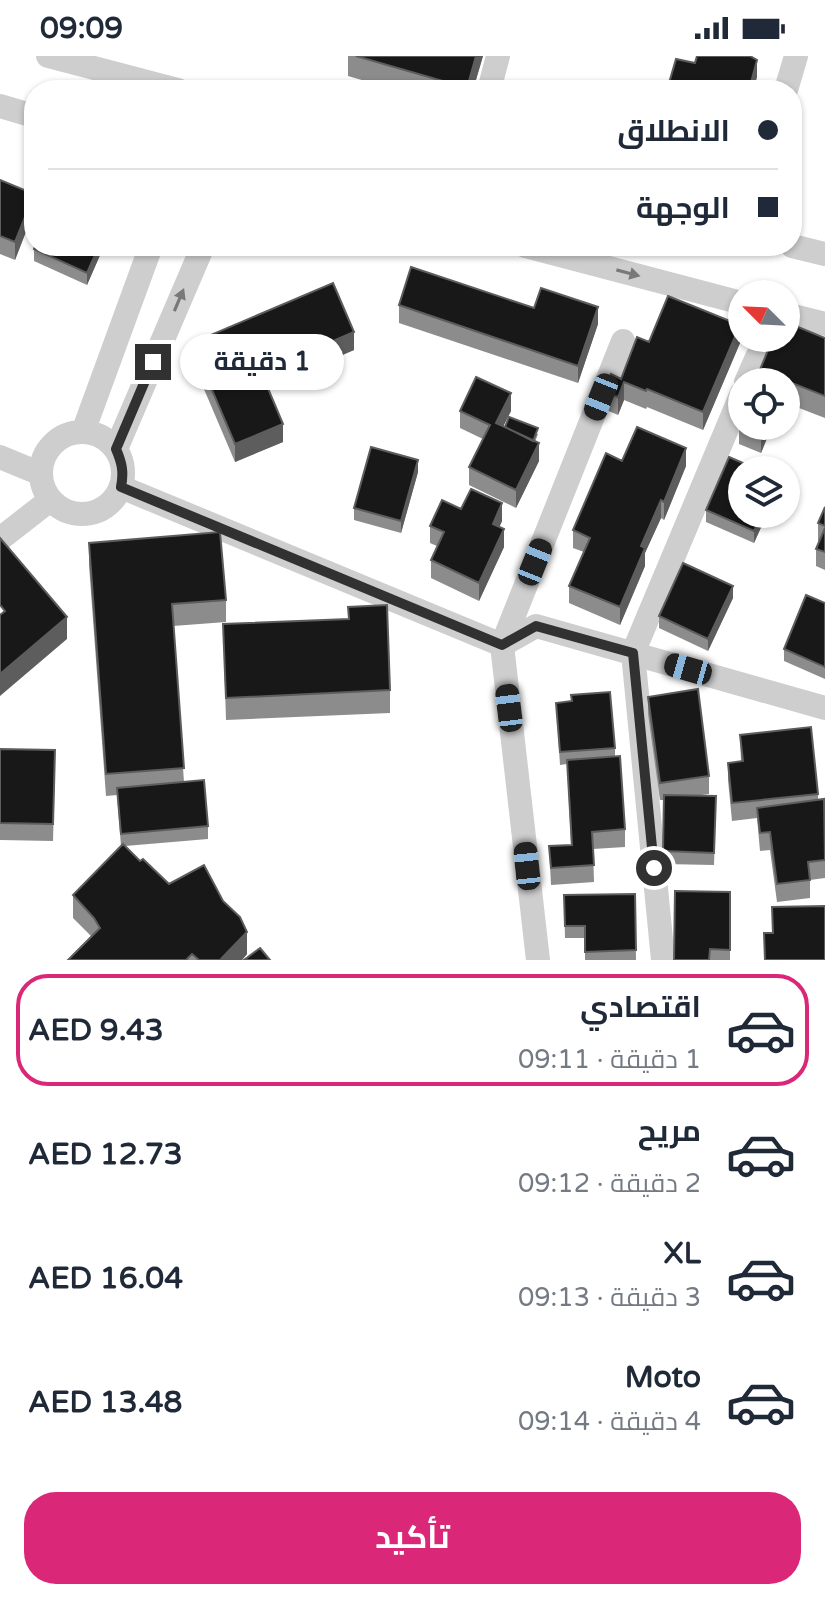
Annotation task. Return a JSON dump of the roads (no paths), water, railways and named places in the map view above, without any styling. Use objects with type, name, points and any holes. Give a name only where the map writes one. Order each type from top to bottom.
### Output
[{"type":"street","points":[[48,56],[140,80]]},
{"type":"street","points":[[492,80],[498,56]]},
{"type":"street","points":[[787,80],[790,57]]},
{"type":"street","points":[[0,106],[24,113]]},
{"type":"street","points":[[802,248],[825,254]]},
{"type":"street","points":[[83,432],[147,256]]},
{"type":"street","points":[[116,449],[199,256]]},
{"type":"street","points":[[563,256],[728,299]]},
{"type":"street","points":[[800,318],[825,324]]},
{"type":"street","points":[[538,960],[502,645],[623,341]]},
{"type":"street","points":[[752,368],[757,357]]},
{"type":"street","points":[[663,960],[633,653],[728,426]]},
{"type":"street","points":[[70,433],[95,434],[116,449],[123,474],[121,487],[114,499],[89,513],[75,514],[50,500],[43,488],[41,474],[43,460],[58,439],[70,433]]},
{"type":"street","points":[[0,457],[41,474]]},
{"type":"street","points":[[121,487],[502,645]]},
{"type":"street","points":[[0,539],[50,500]]},
{"type":"street","points":[[502,645],[536,626],[825,708]]}]
